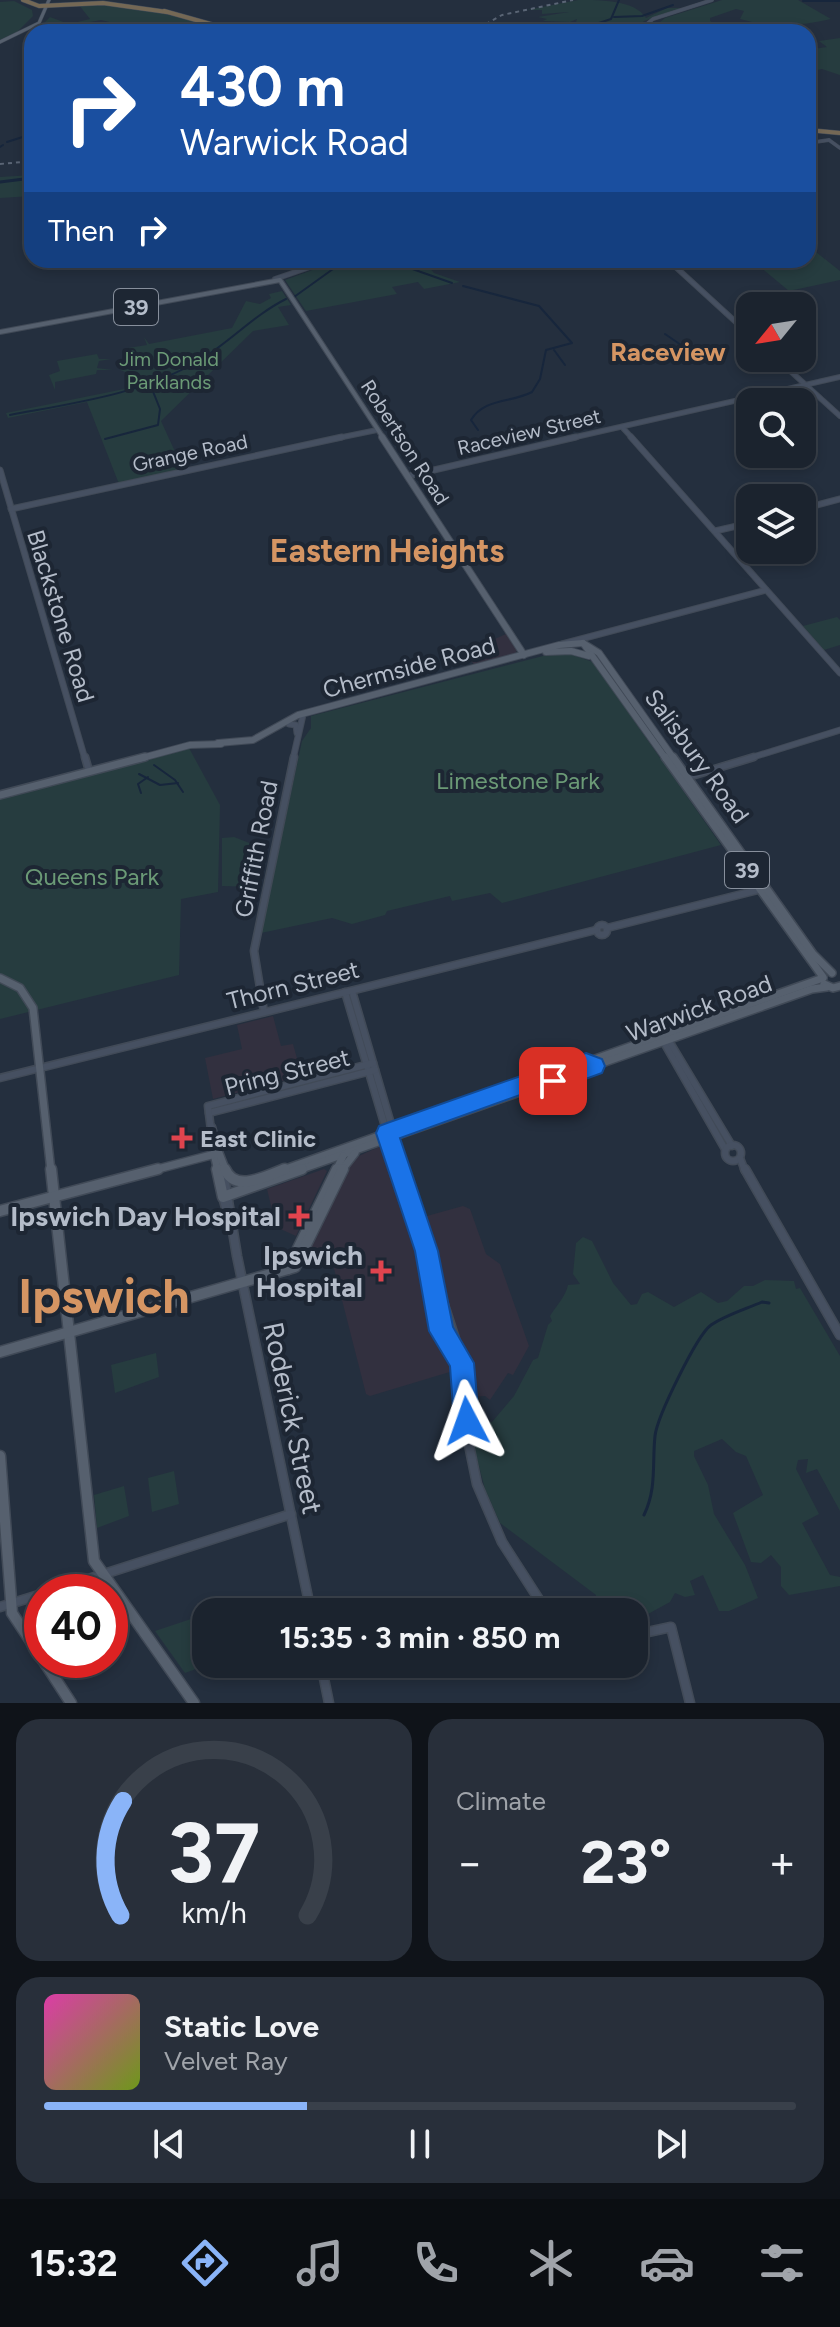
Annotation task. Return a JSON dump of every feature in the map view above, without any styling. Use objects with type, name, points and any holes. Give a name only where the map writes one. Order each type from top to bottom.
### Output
[{"type":"highway","points":[[23,0],[34,5],[112,4],[167,12]]},
{"type":"highway","points":[[102,0],[210,24]]},
{"type":"highway","points":[[118,0],[216,24]]},
{"type":"highway","points":[[816,130],[840,134]]},
{"type":"highway","points":[[829,140],[840,134]]},
{"type":"main road","points":[[32,24],[46,6]]},
{"type":"main road","points":[[0,42],[24,30]]},
{"type":"main road","name":"Robertson Road","points":[[277,281],[524,655]]},
{"type":"main road","name":"39","points":[[0,332],[277,281]]},
{"type":"main road","name":"Chermside Road","points":[[218,743],[258,738],[303,715],[524,655],[583,643]]},
{"type":"main road","name":"Salisbury Road","points":[[583,643],[593,648],[818,961],[836,974]]},
{"type":"main road","name":"Salisbury Road","points":[[583,643],[606,668]]},
{"type":"main road","points":[[561,649],[580,652],[597,661]]},
{"type":"main road","name":"Chermside Road","points":[[0,795],[194,744],[255,742],[303,715]]},
{"type":"main road","name":"Salisbury Road","points":[[764,888],[824,981]]},
{"type":"main road","points":[[824,981],[836,974]]},
{"type":"main road","points":[[0,978],[20,988],[31,1001],[92,1549],[103,1574]]},
{"type":"main road","points":[[824,981],[840,986]]},
{"type":"main road","name":"Warwick Road","points":[[252,1181],[323,1163],[353,1145],[391,1135],[812,989],[824,981]]},
{"type":"main road","name":"Warwick Road","points":[[225,1194],[364,1148],[391,1135]]},
{"type":"main road","points":[[0,1352],[292,1268],[338,1172],[364,1148]]},
{"type":"main road","points":[[0,1211],[217,1154]]},
{"type":"main road","name":"Roderick Street","points":[[217,1154],[222,1166]]},
{"type":"main road","name":"Roderick Street","points":[[217,1154],[225,1194]]},
{"type":"main road","points":[[338,1172],[340,1155]]},
{"type":"main road","points":[[323,1163],[334,1165],[338,1172]]},
{"type":"main road","points":[[222,1166],[233,1180],[252,1181]]},
{"type":"main road","points":[[0,1456],[6,1606],[24,1631]]},
{"type":"main road","points":[[128,1609],[194,1703]]},
{"type":"main road","points":[[55,1678],[71,1703]]},
{"type":"street","points":[[647,24],[653,19],[712,0]]},
{"type":"street","points":[[816,142],[829,140],[840,148]]},
{"type":"street","points":[[277,281],[308,268]]},
{"type":"street","points":[[677,268],[736,322]]},
{"type":"street","points":[[792,372],[840,416]]},
{"type":"street","name":"Raceview Street","points":[[409,478],[840,377]]},
{"type":"street","points":[[622,427],[840,673]]},
{"type":"street","name":"Grange Road","points":[[11,509],[377,430]]},
{"type":"street","name":"Blackstone Road","points":[[0,470],[89,771]]},
{"type":"street","points":[[816,505],[840,499]]},
{"type":"street","points":[[715,531],[736,526]]},
{"type":"street","name":"Chermside Road","points":[[561,649],[595,636],[766,590]]},
{"type":"street","points":[[593,648],[595,636]]},
{"type":"street","name":"Chermside Road","points":[[583,643],[595,636]]},
{"type":"street","name":"Griffith Road","points":[[260,992],[253,962],[303,715]]},
{"type":"street","points":[[289,724],[297,726],[297,740]]},
{"type":"street","points":[[684,778],[840,730]]},
{"type":"street","name":"Thorn Street","points":[[0,1078],[596,930],[602,934],[607,928],[764,888]]},
{"type":"street","points":[[260,992],[270,1005],[281,1008]]},
{"type":"street","points":[[260,992],[264,1012]]},
{"type":"street","points":[[348,992],[427,1252],[436,1284],[433,1286],[452,1327],[460,1357],[468,1446],[480,1495],[516,1568],[537,1598]]},
{"type":"street","points":[[664,1038],[729,1147],[740,1151],[736,1160]]},
{"type":"street","name":"Pring Street","points":[[208,1110],[371,1067]]},
{"type":"street","name":"Roderick Street","points":[[208,1110],[217,1154]]},
{"type":"street","points":[[729,1147],[725,1156],[736,1160],[749,1180],[840,1335]]},
{"type":"street","name":"Roderick Street","points":[[222,1166],[225,1194],[308,1598]]},
{"type":"street","name":"Warwick Road","points":[[225,1194],[252,1181]]},
{"type":"street","points":[[427,1252],[440,1302],[444,1336],[460,1357]]},
{"type":"street","points":[[444,1336],[450,1335],[452,1327]]},
{"type":"street","points":[[103,1574],[291,1514]]},
{"type":"street","points":[[648,1632],[671,1627],[690,1703]]},
{"type":"street","points":[[324,1678],[329,1703]]},
{"type":"shaded area","points":[[506,634],[517,650],[515,654],[474,665],[466,652]]},
{"type":"shaded area","points":[[273,1016],[281,1046],[293,1044],[302,1076],[213,1099],[205,1058],[242,1049],[237,1025]]},
{"type":"shaded area","name":"Ipswich Hospital","points":[[381,1146],[390,1150],[451,1350],[458,1363],[453,1371],[370,1396],[366,1394],[330,1253],[312,1257],[308,1253],[352,1159]]},
{"type":"shaded area","points":[[324,1169],[327,1171],[296,1236],[276,1227],[267,1189]]},
{"type":"shaded area","name":"Ipswich Hospital","points":[[463,1206],[470,1209],[486,1254],[500,1264],[529,1346],[513,1375],[508,1373],[490,1400],[485,1396],[470,1397],[467,1370],[423,1224],[427,1216]]},
{"type":"green space","points":[[578,0],[607,1],[626,4],[646,18],[667,8],[683,8],[641,24],[568,24],[577,19],[570,22],[543,21],[547,19],[538,17],[569,12],[542,14],[542,10],[527,10]]},
{"type":"green space","points":[[722,0],[798,0],[831,19],[797,24],[763,24],[740,19],[744,11],[736,9],[710,18],[715,24],[658,24],[665,18]]},
{"type":"green space","points":[[14,1],[32,10],[33,16],[17,32],[0,40],[0,2]]},
{"type":"green space","points":[[79,5],[154,12],[206,24],[117,24],[101,20],[69,24],[90,19]]},
{"type":"green space","points":[[50,17],[69,24],[44,23]]},
{"type":"green space","points":[[840,38],[840,75],[822,69],[816,70],[816,49],[827,47],[819,41]]},
{"type":"green space","points":[[24,176],[24,196],[0,198],[0,177]]},
{"type":"green space","points":[[816,252],[840,271],[840,280],[789,291],[762,268],[816,268]]},
{"type":"green space","points":[[318,268],[429,268],[434,273],[460,282],[424,289],[418,282],[392,287],[397,294],[306,311],[285,280]]},
{"type":"green space","name":"Jim Donald Parklands","points":[[282,291],[291,305],[278,307],[289,325],[253,331],[161,421],[183,469],[119,484],[87,402],[8,418],[6,413],[124,389],[131,374],[120,370],[121,365],[134,364],[128,348],[147,345],[144,337],[149,344],[232,328],[246,301],[260,304],[271,298],[269,294]]},
{"type":"green space","points":[[97,354],[99,359],[111,359],[99,361],[97,368],[113,370],[97,370],[96,374],[55,382],[55,390],[49,375],[60,371],[57,361]]},
{"type":"green space","points":[[837,617],[840,620],[840,645],[824,650],[803,626]]},
{"type":"green space","name":"Limestone Park","points":[[567,653],[593,662],[721,845],[502,903],[490,893],[452,901],[450,896],[387,911],[385,915],[352,924],[332,918],[261,933],[302,741],[311,728],[311,716],[543,656]]},
{"type":"green space","name":"Queens Park","points":[[189,748],[220,805],[218,892],[181,899],[179,975],[0,1019],[0,799]]},
{"type":"green space","points":[[234,837],[252,844],[264,842],[255,887],[222,886],[222,838]]},
{"type":"green space","points":[[583,1237],[592,1241],[613,1283],[631,1305],[637,1304],[642,1294],[648,1292],[674,1307],[701,1292],[718,1303],[727,1301],[744,1286],[753,1286],[765,1280],[794,1281],[796,1289],[800,1288],[840,1356],[840,1511],[817,1469],[806,1473],[808,1459],[798,1460],[796,1469],[819,1514],[802,1523],[830,1575],[840,1577],[840,1586],[789,1595],[781,1586],[781,1567],[771,1555],[761,1563],[751,1562],[733,1513],[763,1495],[746,1456],[736,1452],[722,1439],[694,1451],[694,1456],[708,1485],[714,1514],[745,1565],[758,1598],[729,1611],[719,1611],[703,1575],[690,1581],[695,1595],[685,1597],[675,1593],[670,1602],[648,1614],[648,1598],[596,1598],[500,1523],[485,1489],[473,1432],[478,1426],[492,1422],[514,1396],[533,1360],[538,1358],[552,1321],[550,1316],[568,1285],[580,1284],[573,1274],[576,1243]]},
{"type":"green space","points":[[156,1353],[159,1377],[115,1393],[111,1365]]},
{"type":"green space","points":[[174,1471],[179,1504],[152,1512],[148,1478]]},
{"type":"green space","points":[[124,1486],[129,1516],[97,1528],[94,1495]]},
{"type":"green space","points":[[192,1619],[192,1670],[185,1673],[155,1631]]},
{"type":"waterway","points":[[596,24],[611,19],[619,0]]},
{"type":"waterway","points":[[803,1],[840,1]]},
{"type":"waterway","points":[[614,17],[642,16],[673,5]]},
{"type":"waterway","points":[[7,142],[24,137]]},
{"type":"waterway","points":[[0,182],[24,179]]},
{"type":"waterway","points":[[294,297],[334,268]]},
{"type":"waterway","points":[[410,268],[452,283]]},
{"type":"waterway","points":[[463,286],[539,306],[572,343],[546,350],[540,379],[532,392],[490,404],[476,413],[471,420],[478,430]]},
{"type":"waterway","points":[[10,415],[108,396],[178,372],[286,299]]},
{"type":"waterway","points":[[665,334],[684,347],[719,348]]},
{"type":"waterway","points":[[554,350],[565,365]]},
{"type":"waterway","points":[[105,439],[158,425],[160,409],[150,384]]},
{"type":"waterway","points":[[154,765],[177,783]]},
{"type":"waterway","points":[[139,774],[147,778]]},
{"type":"waterway","points":[[141,793],[138,784],[147,778]]},
{"type":"waterway","points":[[147,778],[160,785],[177,783]]},
{"type":"waterway","points":[[177,783],[183,792]]},
{"type":"waterway","points":[[644,1515],[652,1486],[657,1426],[678,1377],[697,1344],[717,1321],[762,1302],[769,1303]]},
{"type":"railway","points":[[486,24],[502,15],[573,0]]},
{"type":"railway","points":[[0,164],[24,162]]},
{"type":"place","name":"East Clinic","points":[[182,1138]]},
{"type":"place","name":"Ipswich Day Hospital","points":[[299,1216]]},
{"type":"place","name":"Ipswich Hospital","points":[[381,1271]]},
{"type":"district","name":"Raceview","points":[[668,352]]},
{"type":"district","name":"Eastern Heights","points":[[387,551]]},
{"type":"district","name":"Ipswich","points":[[104,1296]]},
{"type":"route","points":[[467,1421],[462,1363],[454,1346],[441,1331],[426,1251],[387,1133],[586,1063],[595,1066],[553,1081]]}]
